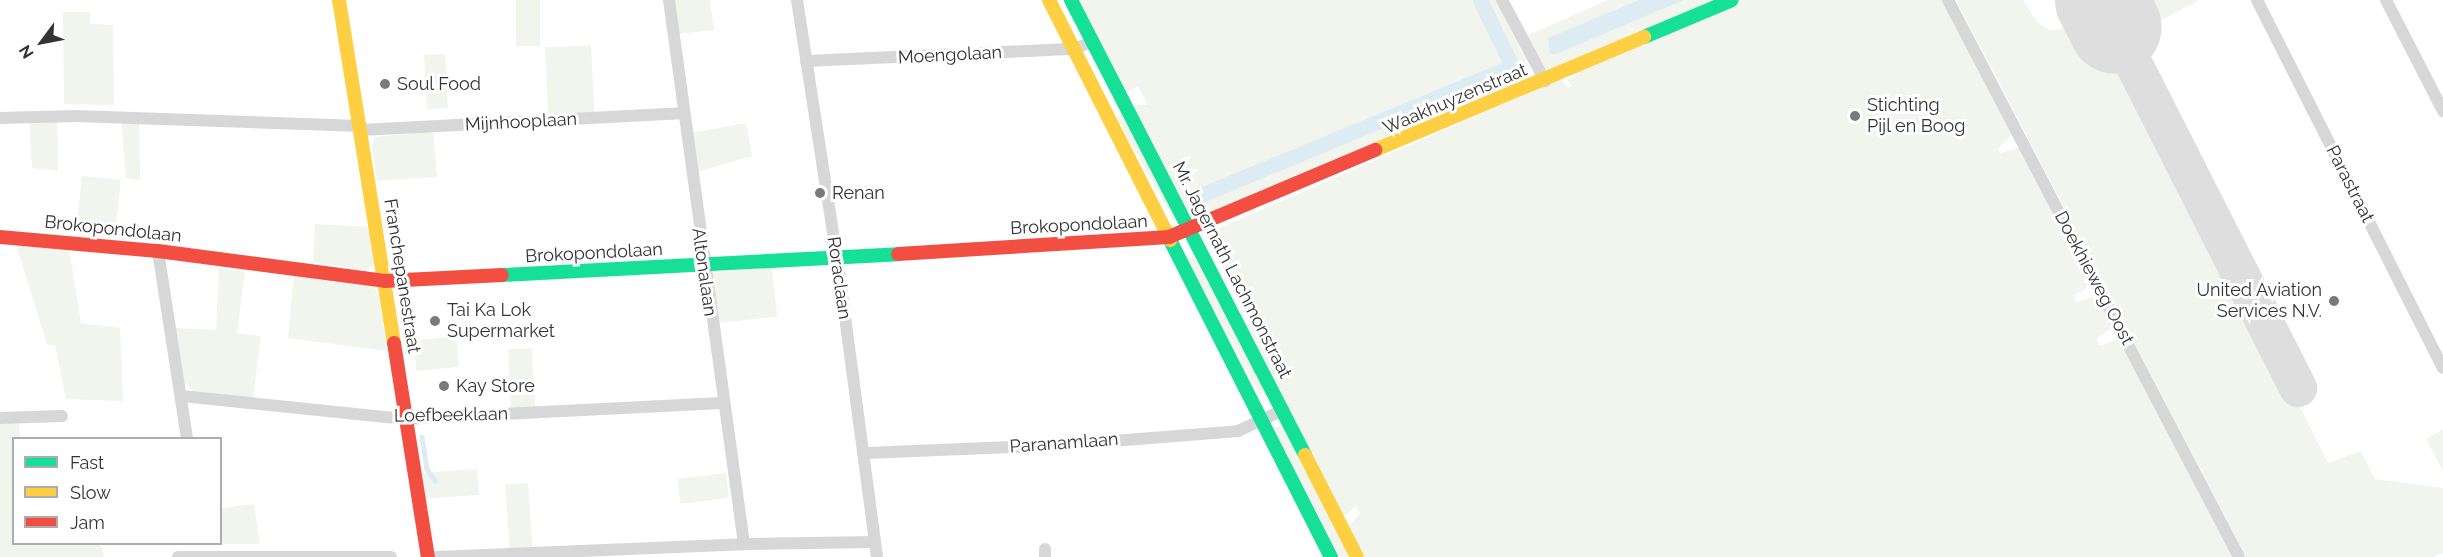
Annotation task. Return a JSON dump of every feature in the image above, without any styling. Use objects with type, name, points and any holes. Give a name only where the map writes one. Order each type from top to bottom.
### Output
[{"type":"street","name":"Franchepanestraat","points":[[339,0],[428,557]]},
{"type":"street","name":"Altonalaan","points":[[669,0],[703,266],[744,543]]},
{"type":"street","name":"Roraclaan","points":[[797,0],[837,257],[865,453],[877,557]]},
{"type":"street","points":[[1049,0],[1331,557]]},
{"type":"street","name":"Mr. Jagernath Lachmonstraat","points":[[1071,0],[1191,229],[1357,557]]},
{"type":"street","points":[[1502,0],[1545,81]]},
{"type":"street","name":"Waakhuyzenstraat","points":[[1191,229],[1732,0]]},
{"type":"street","name":"Doekhieweg Oost","points":[[1948,0],[2239,557]]},
{"type":"street","name":"Parastraat","points":[[2257,0],[2443,368]]},
{"type":"street","points":[[2386,0],[2443,111]]},
{"type":"street","name":"Moengolaan","points":[[806,61],[1075,49],[1093,41]]},
{"type":"street","name":"Mijnhooplaan","points":[[0,118],[113,118],[361,128],[682,113]]},
{"type":"street","name":"Brokopondolaan","points":[[0,237],[158,251],[385,281],[703,266],[1168,237],[1191,229]]},
{"type":"street","points":[[158,251],[182,396],[186,437]]},
{"type":"street","name":"Loefbeeklaan","points":[[182,396],[406,419],[722,403]]},
{"type":"street","name":"Paranamlaan","points":[[865,453],[1062,445],[1238,431],[1283,410]]},
{"type":"street","points":[[0,418],[62,416]]},
{"type":"street","points":[[436,557],[744,543],[875,542]]},
{"type":"street","points":[[178,557],[199,549],[392,557]]},
{"type":"shaded area","points":[[516,0],[540,0],[540,46],[516,46]]},
{"type":"shaded area","points":[[673,0],[710,0],[714,30],[677,34]]},
{"type":"shaded area","points":[[1079,0],[1496,0],[1531,71],[1528,80],[1209,214],[1187,208],[1135,109],[1137,105],[1147,105],[1138,86],[1126,93]]},
{"type":"shaded area","points":[[1608,0],[1639,0],[1548,38],[1550,53],[1554,55],[1684,0],[1714,0],[1547,70],[1528,35]]},
{"type":"shaded area","points":[[1639,0],[1684,0],[1554,55],[1550,53],[1548,38]]},
{"type":"shaded area","points":[[1743,0],[1943,0],[2012,135],[1998,149],[2000,153],[2019,148],[2091,286],[2074,295],[2077,303],[2091,297],[2100,301],[2113,327],[2096,339],[2100,346],[2119,339],[2232,557],[1364,557],[1348,527],[1360,514],[1356,506],[1344,517],[1250,329],[1261,322],[1252,305],[1243,310],[1208,240],[1211,232],[1561,79],[1568,88],[1572,86],[1567,79],[1576,76],[1575,72]]},
{"type":"shaded area","points":[[1956,0],[2023,0],[2037,22],[2050,30],[2091,27],[2107,47],[2246,325],[2257,321],[2328,463],[2361,451],[2375,479],[2443,488],[2443,553],[2434,557],[2246,557]]},
{"type":"shaded area","points":[[2142,0],[2199,0],[2154,24]]},
{"type":"shaded area","points":[[63,12],[91,12],[90,24],[113,25],[114,105],[64,104]]},
{"type":"shaded area","points":[[591,45],[595,113],[549,115],[545,47]]},
{"type":"shaded area","points":[[445,54],[448,108],[427,109],[424,55]]},
{"type":"shaded area","points":[[1122,113],[1175,218],[1173,219],[1117,118]]},
{"type":"shaded area","points":[[57,116],[58,171],[32,168],[29,118]]},
{"type":"shaded area","points":[[121,118],[139,118],[140,180],[126,178]]},
{"type":"shaded area","points":[[746,123],[752,156],[697,172],[690,133]]},
{"type":"shaded area","points":[[433,131],[437,177],[377,181],[372,146],[375,137]]},
{"type":"shaded area","points":[[82,176],[121,180],[115,238],[76,234]]},
{"type":"shaded area","points":[[315,224],[371,227],[374,265],[365,270],[313,262]]},
{"type":"shaded area","points":[[15,241],[69,249],[81,323],[120,328],[123,401],[66,399],[55,345],[47,345]]},
{"type":"shaded area","points":[[1193,256],[1265,392],[1260,395],[1188,259]]},
{"type":"shaded area","points":[[772,267],[777,317],[718,323],[712,273]]},
{"type":"shaded area","points":[[219,268],[245,272],[237,333],[261,336],[253,398],[193,391],[184,382],[176,328],[216,330]]},
{"type":"shaded area","points":[[294,275],[373,286],[380,297],[387,351],[288,338]]},
{"type":"shaded area","points":[[456,336],[459,367],[416,371],[413,340]]},
{"type":"shaded area","points":[[532,348],[535,407],[511,408],[508,349]]},
{"type":"shaded area","points":[[0,418],[18,418],[21,437],[12,437],[12,545],[101,545],[104,557],[0,557]]},
{"type":"shaded area","points":[[1280,425],[1350,557],[1337,557],[1274,429]]},
{"type":"shaded area","points":[[2443,429],[2443,471],[2426,439]]},
{"type":"shaded area","points":[[477,469],[479,495],[425,499],[423,473]]},
{"type":"shaded area","points":[[726,473],[729,498],[680,504],[677,479]]},
{"type":"shaded area","points":[[528,483],[532,547],[510,548],[505,485]]},
{"type":"shaded area","points":[[254,504],[260,544],[222,544],[222,508]]},
{"type":"waterway","points":[[1196,197],[1512,66],[1480,0]]},
{"type":"waterway","points":[[422,437],[427,469],[435,481]]},
{"type":"taxiway","points":[[2115,27],[2298,388]]},
{"type":"runway","points":[[2101,0],[2115,27]]},
{"type":"traffic: fast","points":[[1071,0],[1305,455]]},
{"type":"traffic: fast","points":[[1644,37],[1732,0]]},
{"type":"traffic: fast","points":[[1170,240],[1331,557]]},
{"type":"traffic: fast","points":[[502,275],[898,254]]},
{"type":"traffic: slow","points":[[339,0],[394,343]]},
{"type":"traffic: slow","points":[[1049,0],[1170,240]]},
{"type":"traffic: slow","points":[[1375,150],[1644,37]]},
{"type":"traffic: slow","points":[[1305,455],[1357,557]]},
{"type":"traffic: jam","points":[[898,254],[1169,237],[1375,150]]},
{"type":"traffic: jam","points":[[0,237],[158,251],[385,281],[502,275]]},
{"type":"traffic: jam","points":[[394,343],[428,557]]},
{"type":"place","name":"Soul Food","points":[[385,84]]},
{"type":"place","name":"Stichting Pijl en Boog","points":[[1855,116]]},
{"type":"place","name":"Renan","points":[[820,193]]},
{"type":"place","name":"United Aviation Services N.V.","points":[[2334,301]]},
{"type":"place","name":"Tai Ka Lok Supermarket","points":[[435,321]]},
{"type":"place","name":"Kay Store","points":[[444,386]]}]
